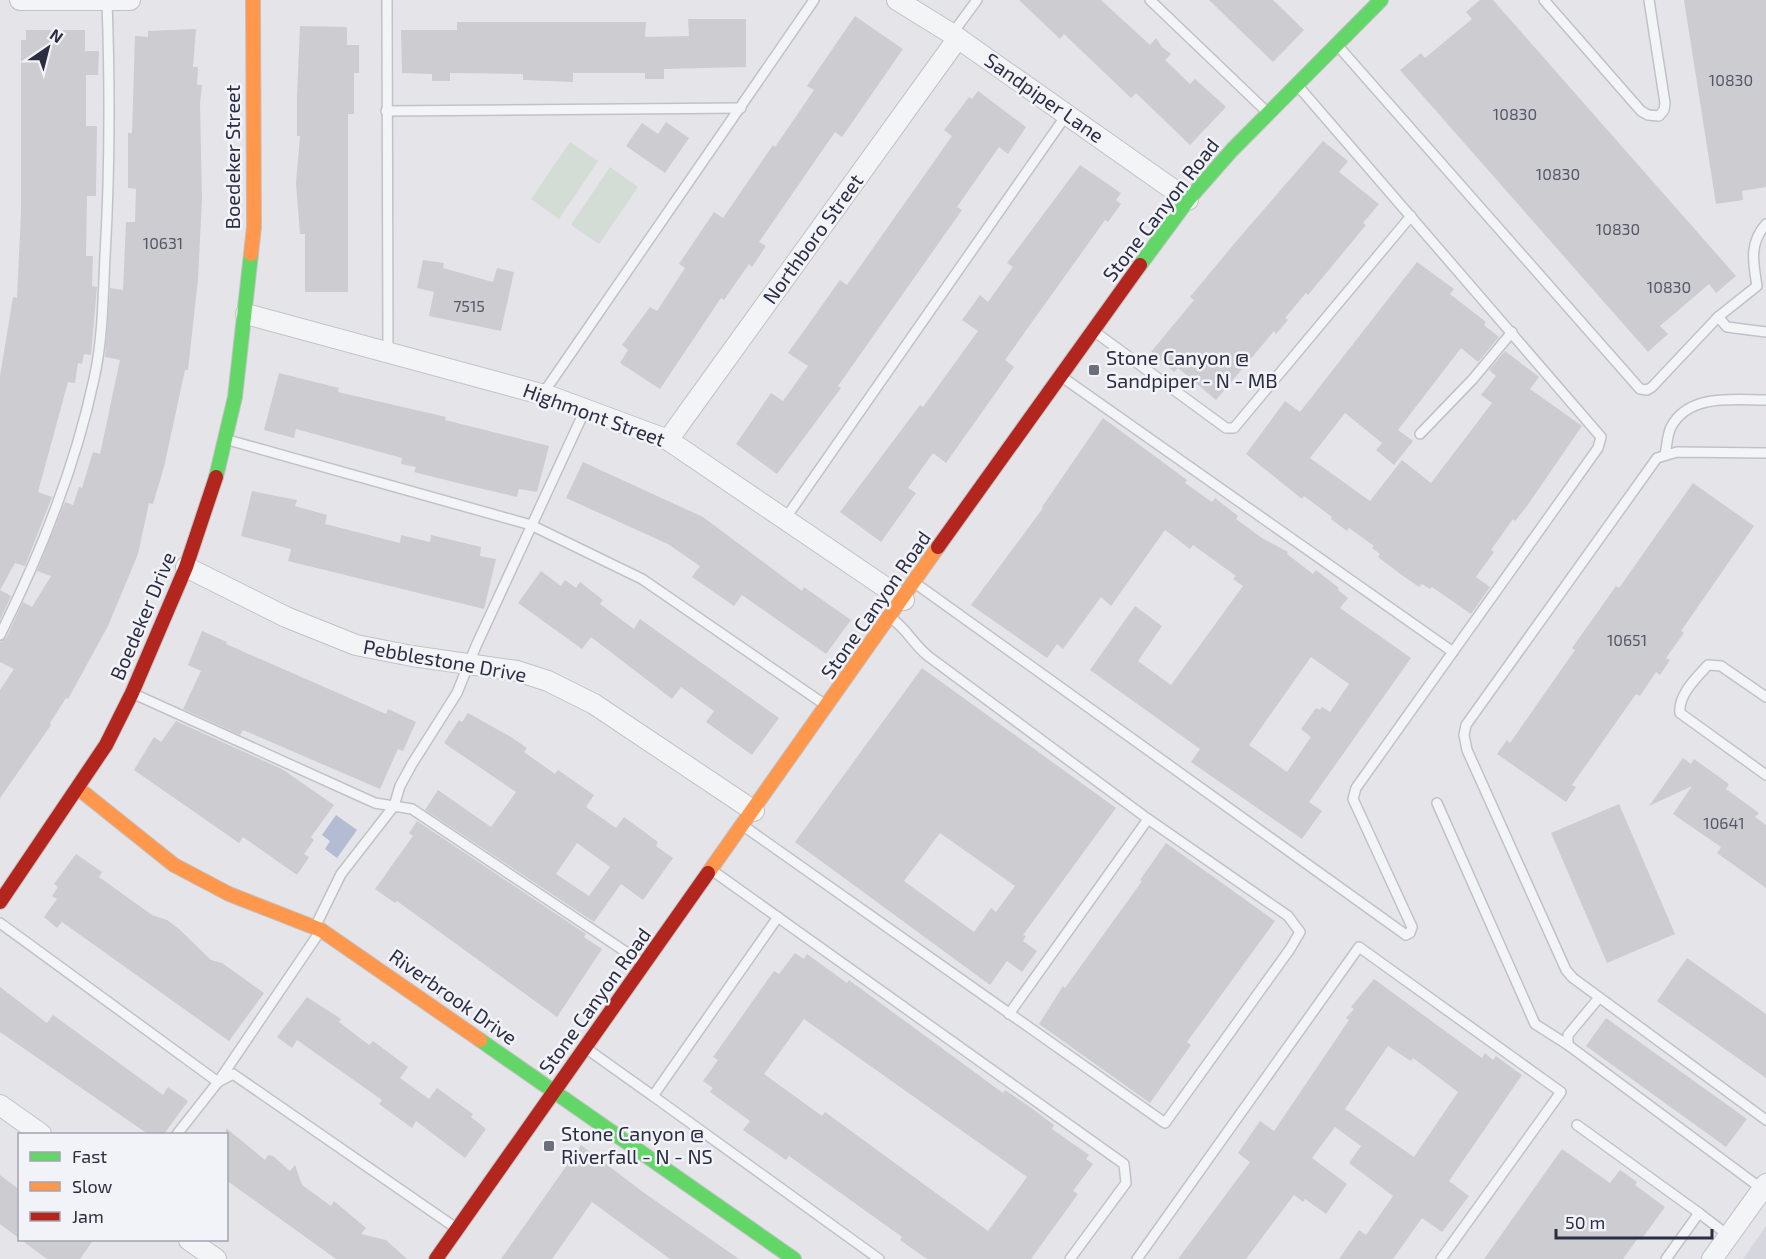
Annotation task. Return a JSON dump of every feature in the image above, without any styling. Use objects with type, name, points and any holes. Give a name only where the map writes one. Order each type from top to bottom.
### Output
[{"type":"street","points":[[20,0],[130,0]]},
{"type":"street","name":"Boedeker Street","points":[[246,314],[254,227],[253,0]]},
{"type":"street","name":"Sandpiper Lane","points":[[897,0],[955,36],[1188,200]]},
{"type":"street","name":"Stone Canyon Road","points":[[436,1259],[904,600],[1060,375],[1188,200],[1268,113],[1336,44],[1371,3]]},
{"type":"street","name":"Northboro Street","points":[[668,440],[955,36]]},
{"type":"street","name":"Highmont Street","points":[[246,314],[542,394],[668,440],[904,600]]},
{"type":"street","name":"Boedeker Drive","points":[[0,902],[106,745],[132,693],[186,567],[214,486],[235,397],[246,314]]},
{"type":"street","name":"Pebblestone Drive","points":[[186,567],[286,617],[356,645],[412,656],[517,671],[548,681],[594,704],[749,818]]},
{"type":"street","name":"Riverbrook Drive","points":[[78,789],[174,865],[229,894],[318,928],[792,1258]]},
{"type":"street","points":[[0,1105],[40,1133]]},
{"type":"street","points":[[1713,1259],[1764,1186]]},
{"type":"street","points":[[192,1241],[216,1259]]},
{"type":"lane","points":[[387,0],[388,352]]},
{"type":"lane","points":[[542,394],[814,0]]},
{"type":"lane","points":[[955,36],[978,0]]},
{"type":"lane","points":[[1150,0],[1268,113]]},
{"type":"lane","points":[[1544,0],[1641,111],[1648,115],[1659,116],[1664,110],[1665,103],[1649,0]]},
{"type":"lane","points":[[0,635],[30,576],[53,517],[80,436],[94,377],[102,328],[109,210],[110,81],[107,1]]},
{"type":"lane","points":[[1336,44],[1640,389],[1647,390],[1652,387],[1718,317],[1757,286],[1752,255],[1756,237],[1766,224]]},
{"type":"lane","points":[[915,583],[1406,935],[1410,933],[1412,927],[1353,799],[1354,795],[1598,448],[1601,437],[1296,84]]},
{"type":"lane","points":[[386,111],[741,108]]},
{"type":"lane","points":[[785,519],[1067,114]]},
{"type":"lane","points":[[1092,330],[1226,428],[1234,428],[1411,216]]},
{"type":"lane","points":[[1718,317],[1727,327],[1766,332]]},
{"type":"lane","points":[[1420,434],[1473,379],[1512,332]]},
{"type":"lane","points":[[1060,375],[1453,652]]},
{"type":"lane","points":[[1665,455],[1671,427],[1685,411],[1707,400],[1766,400]]},
{"type":"lane","points":[[178,1133],[218,1082],[318,928],[341,874],[394,806],[400,786],[457,693],[531,525],[585,410]]},
{"type":"lane","points":[[225,439],[531,525],[642,579],[828,707]]},
{"type":"lane","points":[[1766,453],[1665,455],[1657,458],[1466,725],[1464,735],[1467,750],[1566,970],[1598,999],[1766,1120]]},
{"type":"lane","points":[[749,818],[1009,1014],[1165,1123],[1290,949],[1300,932],[1288,916],[1148,819],[928,656],[916,646],[906,629],[891,618]]},
{"type":"lane","points":[[1766,697],[1721,666],[1708,665],[1679,704],[1680,713],[1766,774]]},
{"type":"lane","points":[[132,693],[375,803],[412,809],[644,964]]},
{"type":"lane","points":[[1437,804],[1527,1012],[1535,1024],[1568,1045],[1764,1186]]},
{"type":"lane","points":[[1009,1014],[1148,819]]},
{"type":"lane","points":[[712,870],[1124,1164],[1126,1182],[1070,1259]]},
{"type":"lane","points":[[653,1096],[778,917]]},
{"type":"lane","points":[[0,923],[218,1082]]},
{"type":"lane","points":[[1137,1259],[1359,947],[1561,1092],[1441,1259]]},
{"type":"lane","points":[[1568,1045],[1568,1035],[1598,999]]},
{"type":"lane","points":[[585,1047],[879,1259]]},
{"type":"lane","points":[[218,1082],[233,1074],[458,1229]]},
{"type":"lane","points":[[1577,1125],[1729,1236]]},
{"type":"lane","points":[[1666,1259],[1699,1214]]},
{"type":"shaded area","points":[[570,142],[598,161],[559,219],[531,199]]},
{"type":"shaded area","points":[[610,167],[638,187],[599,244],[571,225]]},
{"type":"shaded area","points":[[1766,1226],[1766,1259],[1743,1259]]},
{"type":"water","points":[[336,815],[357,830],[337,858],[325,849],[330,841],[322,835]]},
{"type":"building","points":[[1019,0],[1101,0],[1150,45],[1156,38],[1171,54],[1165,60],[1190,84],[1195,79],[1226,107],[1190,145],[1136,93],[1131,98],[1064,34],[1060,39]]},
{"type":"building","points":[[1209,0],[1273,0],[1304,30],[1273,62]]},
{"type":"building","points":[[1480,0],[1493,0],[1736,276],[1716,293],[1709,284],[1660,326],[1668,334],[1648,352],[1400,70],[1421,53],[1425,58],[1472,19],[1466,12]]},
{"type":"building","points":[[1684,0],[1766,0],[1766,187],[1742,191],[1743,200],[1716,204]]},
{"type":"building","points":[[855,16],[903,49],[842,137],[835,132],[759,242],[766,246],[752,267],[749,264],[724,300],[721,298],[660,389],[620,363],[628,350],[622,345],[650,307],[657,311],[685,268],[679,264],[714,212],[723,218],[773,145],[775,147],[814,90],[807,86]]},
{"type":"building","points":[[688,19],[746,19],[746,67],[664,69],[664,79],[645,79],[645,73],[573,73],[573,82],[523,80],[523,74],[450,73],[450,81],[432,81],[432,74],[402,73],[401,30],[457,30],[457,22],[646,22],[645,37],[689,36]]},
{"type":"building","points":[[300,26],[347,27],[347,45],[359,45],[359,73],[354,73],[354,114],[348,114],[348,292],[305,292],[305,234],[300,234],[296,183],[300,136],[297,136],[297,96]]},
{"type":"building","points":[[196,29],[193,67],[198,67],[197,85],[202,85],[200,104],[202,199],[198,279],[188,370],[185,370],[164,467],[153,504],[149,503],[138,554],[108,626],[68,699],[66,698],[50,723],[51,725],[0,798],[0,690],[14,669],[0,662],[0,642],[6,638],[23,602],[32,607],[51,576],[37,571],[65,502],[73,505],[79,487],[82,488],[93,452],[100,454],[120,360],[105,357],[110,288],[123,290],[126,222],[135,222],[136,189],[128,188],[128,133],[132,133],[135,36],[148,37],[148,31]]},
{"type":"building","points":[[26,30],[85,30],[85,51],[99,51],[98,75],[86,75],[86,126],[97,126],[96,196],[87,196],[86,256],[93,256],[92,286],[97,287],[91,355],[84,354],[82,364],[78,363],[75,383],[68,382],[38,492],[52,497],[25,566],[15,563],[0,590],[0,376],[13,297],[17,298],[21,212],[21,40],[26,40]]},
{"type":"building","points":[[978,91],[1026,127],[1008,154],[999,147],[957,207],[962,210],[838,386],[841,388],[777,474],[736,444],[771,393],[783,401],[808,366],[788,353],[840,280],[847,285],[952,136],[944,130],[969,97],[972,99]]},
{"type":"building","points":[[666,122],[689,138],[665,173],[626,146],[642,123],[658,134]]},
{"type":"building","points":[[1323,141],[1348,161],[1339,172],[1379,204],[1363,223],[1366,225],[1308,295],[1306,293],[1285,318],[1288,320],[1276,334],[1274,331],[1216,400],[1178,368],[1174,372],[1151,352],[1194,300],[1190,297]]},
{"type":"building","points":[[1080,165],[1121,193],[1116,200],[1121,204],[1108,222],[1105,220],[1005,360],[1014,367],[946,463],[933,453],[908,488],[916,493],[881,542],[840,512],[920,405],[923,407],[978,331],[962,320],[980,295],[988,302],[1013,267],[1007,263]]},
{"type":"building","points":[[423,260],[444,263],[443,268],[493,282],[497,268],[514,272],[501,331],[429,316],[434,292],[417,288]]},
{"type":"building","points":[[1417,262],[1454,289],[1450,294],[1486,322],[1484,325],[1499,337],[1478,362],[1461,348],[1398,430],[1413,441],[1394,465],[1376,450],[1382,443],[1345,413],[1310,458],[1370,501],[1402,460],[1431,483],[1492,403],[1481,395],[1496,376],[1489,370],[1505,351],[1539,377],[1530,389],[1582,426],[1527,506],[1515,521],[1513,519],[1491,550],[1494,552],[1476,577],[1490,587],[1471,614],[1432,587],[1430,589],[1422,584],[1419,587],[1399,573],[1378,557],[1380,554],[1372,548],[1374,546],[1349,528],[1347,531],[1304,496],[1302,499],[1246,454],[1285,401],[1300,412]]},
{"type":"building","points":[[279,373],[339,388],[338,392],[446,417],[445,420],[549,446],[537,492],[519,489],[517,497],[414,472],[416,467],[401,464],[402,458],[296,429],[294,438],[264,430]]},
{"type":"building","points":[[1103,418],[1187,480],[1185,483],[1212,502],[1215,498],[1238,516],[1236,519],[1262,538],[1288,552],[1287,554],[1313,574],[1316,570],[1348,598],[1340,608],[1411,658],[1309,802],[1322,811],[1302,839],[1191,762],[1200,749],[1090,670],[1135,606],[1162,626],[1138,661],[1171,685],[1243,586],[1233,579],[1236,576],[1193,545],[1190,549],[1165,530],[1111,606],[1101,597],[1063,649],[1057,644],[1047,658],[971,605]],"holes":[[[1311,657],[1349,684],[1330,712],[1322,707],[1320,710],[1316,708],[1301,729],[1311,737],[1287,772],[1249,745]]]},
{"type":"building","points":[[583,462],[703,517],[802,591],[804,587],[851,620],[826,654],[742,595],[734,606],[692,577],[700,566],[668,544],[566,498]]},
{"type":"building","points":[[1693,483],[1754,526],[1681,631],[1684,633],[1666,658],[1670,660],[1660,675],[1656,672],[1640,696],[1636,694],[1572,785],[1576,787],[1566,802],[1497,754],[1507,740],[1510,743],[1575,650],[1572,648],[1616,586],[1619,588]]},
{"type":"building","points":[[252,491],[297,500],[295,506],[327,515],[325,524],[400,543],[401,535],[430,542],[431,535],[481,547],[480,556],[496,559],[484,609],[288,561],[291,549],[241,536]]},
{"type":"building","points":[[541,571],[561,586],[565,580],[576,588],[580,582],[603,600],[600,604],[634,629],[640,619],[779,718],[752,755],[706,722],[714,711],[681,687],[672,699],[591,637],[582,649],[518,603]]},
{"type":"building","points":[[0,590],[11,596],[0,620]]},
{"type":"building","points":[[202,631],[227,642],[226,644],[386,714],[388,709],[416,722],[403,751],[398,749],[380,789],[243,730],[240,735],[183,709],[201,671],[188,665]]},
{"type":"building","points":[[922,668],[1116,808],[1023,935],[1026,936],[1023,941],[1037,951],[1022,972],[1007,961],[990,985],[795,842]],"holes":[[[940,833],[1015,886],[996,912],[991,908],[974,932],[904,881]]]},
{"type":"building","points":[[468,713],[511,737],[527,748],[524,752],[555,774],[558,770],[594,795],[586,807],[616,828],[624,817],[658,842],[656,846],[673,858],[643,900],[621,884],[594,922],[425,810],[438,790],[491,827],[516,792],[444,743],[459,720],[462,722]],"holes":[[[577,843],[610,867],[589,896],[556,874]]]},
{"type":"building","points":[[176,721],[282,769],[334,805],[311,837],[314,840],[304,854],[309,857],[297,875],[243,837],[239,843],[134,770],[154,737],[161,742]]},
{"type":"building","points":[[1683,758],[1691,764],[1694,759],[1729,784],[1726,789],[1759,813],[1755,817],[1766,825],[1766,888],[1717,853],[1721,847],[1673,814],[1692,786],[1649,806]]},
{"type":"building","points":[[1619,804],[1675,934],[1607,963],[1551,833]]},
{"type":"building","points":[[417,821],[586,934],[584,937],[602,949],[557,1017],[397,901],[395,903],[375,889],[413,836],[409,833]]},
{"type":"building","points":[[1166,843],[1275,921],[1187,1042],[1191,1045],[1150,1103],[1039,1024],[1063,986],[1065,988],[1142,881],[1140,880]]},
{"type":"building","points":[[76,854],[102,872],[99,877],[152,915],[167,920],[179,929],[211,960],[222,963],[264,993],[229,1041],[62,922],[57,928],[44,917],[57,899],[52,896],[58,887],[54,884]]},
{"type":"building","points":[[795,953],[804,959],[807,954],[847,983],[849,980],[1003,1093],[1005,1090],[1030,1107],[1054,1125],[1052,1129],[1089,1155],[1086,1159],[1093,1164],[1073,1191],[1078,1194],[1031,1259],[927,1259],[900,1240],[902,1237],[789,1156],[786,1160],[743,1130],[750,1121],[710,1092],[713,1088],[703,1081],[718,1060],[713,1057],[774,971],[779,974]],"holes":[[[804,1019],[1027,1177],[988,1231],[825,1112],[822,1116],[764,1074]]]},
{"type":"building","points":[[1687,958],[1766,1014],[1766,1078],[1657,1001]]},
{"type":"building","points":[[1374,979],[1482,1058],[1485,1053],[1493,1060],[1496,1056],[1522,1075],[1449,1181],[1469,1196],[1442,1232],[1422,1218],[1393,1259],[1339,1259],[1359,1230],[1366,1235],[1393,1196],[1349,1163],[1361,1146],[1335,1127],[1312,1158],[1347,1184],[1326,1214],[1305,1199],[1303,1202],[1294,1195],[1246,1259],[1178,1259],[1250,1162],[1238,1153],[1260,1121],[1274,1131],[1349,1020],[1346,1018],[1354,1009],[1351,1007]],"holes":[[[1388,1046],[1411,1061],[1413,1058],[1458,1092],[1414,1157],[1345,1109]]]},
{"type":"building","points":[[0,987],[47,1023],[53,1015],[163,1095],[168,1087],[188,1101],[165,1133],[147,1133],[0,1032]]},
{"type":"building","points":[[307,997],[341,1019],[339,1022],[369,1045],[373,1041],[408,1067],[400,1078],[429,1099],[437,1088],[473,1114],[471,1117],[486,1129],[465,1158],[416,1121],[412,1128],[379,1104],[382,1100],[297,1040],[292,1048],[277,1037]]},
{"type":"building","points":[[1606,1018],[1747,1119],[1726,1147],[1586,1046]]},
{"type":"building","points":[[226,1128],[265,1160],[268,1155],[273,1156],[290,1171],[295,1165],[302,1185],[331,1206],[334,1201],[366,1228],[361,1234],[386,1240],[407,1259],[336,1259],[228,1181],[228,1133],[226,1133]]},
{"type":"building","points":[[581,1145],[643,1192],[739,1259],[670,1259],[592,1202],[552,1259],[501,1259]]},
{"type":"building","points":[[1562,1149],[1610,1183],[1620,1170],[1637,1182],[1635,1185],[1665,1207],[1641,1240],[1638,1238],[1623,1259],[1484,1259]]},
{"type":"building","points":[[0,1175],[18,1188],[18,1238],[0,1224]]},
{"type":"building","points":[[23,1241],[93,1241],[80,1259],[47,1259]]},
{"type":"traffic: fast","points":[[1140,265],[1188,200],[1232,150],[1381,0]]},
{"type":"traffic: fast","points":[[216,477],[235,397],[251,254]]},
{"type":"traffic: fast","points":[[480,1040],[794,1259]]},
{"type":"traffic: slow","points":[[251,254],[254,227],[253,0]]},
{"type":"traffic: slow","points":[[708,873],[938,547]]},
{"type":"traffic: slow","points":[[79,789],[174,865],[229,894],[321,930],[480,1040]]},
{"type":"traffic: jam","points":[[938,547],[1140,265]]},
{"type":"traffic: jam","points":[[0,902],[106,745],[132,693],[186,567],[216,477]]},
{"type":"traffic: jam","points":[[436,1259],[708,873]]},
{"type":"place","name":"Stone Canyon @ Sandpiper - N - MB","points":[[1094,370]]},
{"type":"place","name":"Stone Canyon @ Riverfall - N - NS","points":[[549,1146]]}]
